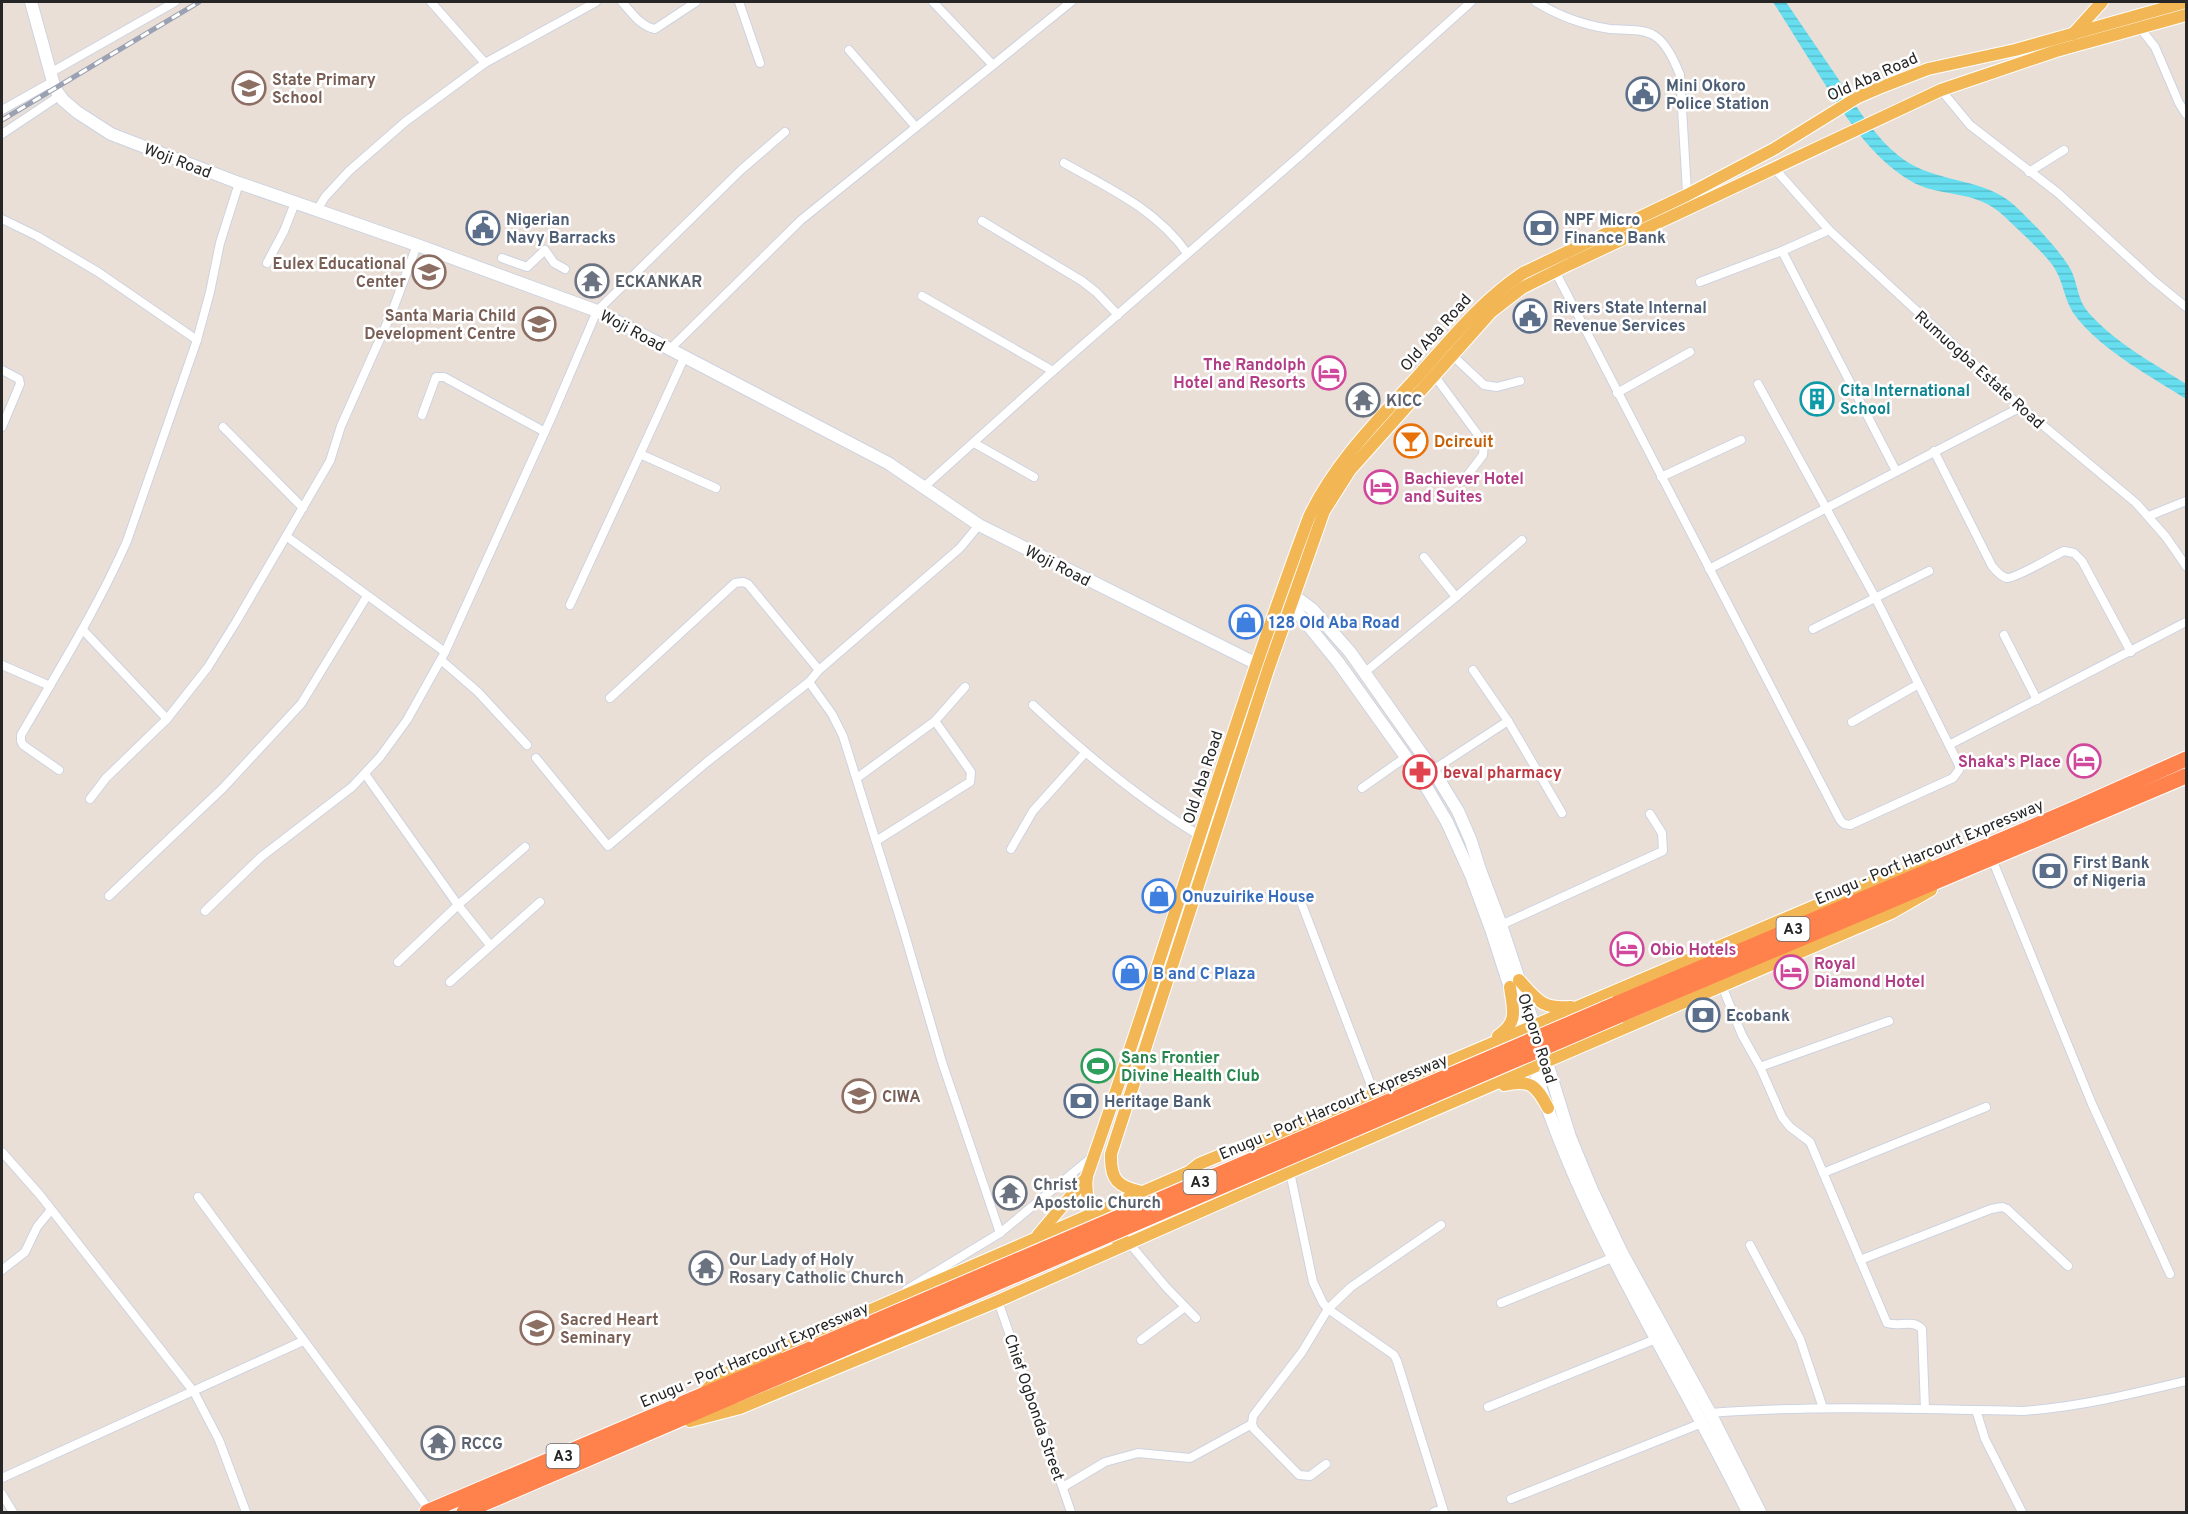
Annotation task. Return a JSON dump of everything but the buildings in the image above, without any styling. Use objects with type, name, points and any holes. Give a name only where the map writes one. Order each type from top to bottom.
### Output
[{"type":"highway","name":"Enugu - Port Harcourt Expressway","points":[[464,1512],[657,1429],[788,1366],[1618,1009],[2187,759]]},
{"type":"highway","name":"Enugu - Port Harcourt Expressway","points":[[1618,1009],[1959,873],[2187,776]]},
{"type":"highway","name":"Enugu - Port Harcourt Expressway","points":[[428,1512],[699,1398],[788,1366]]},
{"type":"main road","name":"Woji Road","points":[[31,2],[51,78],[59,96],[77,112],[111,134],[239,183],[597,311],[888,463],[899,472],[925,486],[979,525],[1268,670]]},
{"type":"main road","points":[[2073,34],[2102,2]]},
{"type":"main road","points":[[2134,2],[2140,28]]},
{"type":"main road","name":"Old Aba Road","points":[[1142,1192],[1123,1186],[1116,1180],[1112,1173],[1111,1154],[1268,670],[1309,517],[1332,475],[1347,455],[1476,310],[1505,284],[1523,273],[1687,195],[1774,149],[1858,97],[1928,69],[2015,50],[2073,34],[2136,15],[2150,6],[2180,3]]},
{"type":"main road","points":[[2150,6],[2154,25]]},
{"type":"main road","name":"Old Aba Road","points":[[1129,1243],[1110,1235],[1092,1212],[1086,1194],[1088,1176],[1132,1048],[1255,664],[1333,495],[1350,470],[1499,305],[1522,288],[1941,90],[2019,63],[2187,15]]},
{"type":"main road","name":"Okporo Road","points":[[1286,599],[1320,617],[1350,652],[1433,770],[1463,821],[1501,926],[1515,984],[1529,1028],[1546,1062],[1570,1137],[1592,1190],[1622,1252],[1710,1413],[1760,1512]]},
{"type":"main road","name":"Okporo Road","points":[[1286,599],[1325,645],[1435,801],[1455,837],[1515,984]]},
{"type":"main road","points":[[1189,1172],[1199,1164],[1265,1140],[1883,877],[1970,854]]},
{"type":"main road","points":[[657,1429],[740,1408],[998,1301],[1290,1172],[1891,913],[1959,873]]},
{"type":"main road","points":[[1515,984],[1542,1004],[1558,1008],[1579,1007]]},
{"type":"main road","points":[[1479,1049],[1510,1026],[1515,984]]},
{"type":"main road","name":"Okporo Road","points":[[1529,1028],[1534,1067],[1572,1171],[1612,1258],[1748,1512]]},
{"type":"main road","points":[[1476,1092],[1524,1082],[1532,1085],[1540,1093],[1548,1108]]},
{"type":"main road","points":[[699,1398],[719,1376],[1092,1212],[1189,1172],[1217,1166],[1229,1168],[1235,1179],[1235,1190],[1230,1199]]},
{"type":"main road","points":[[1036,1238],[1088,1176]]},
{"type":"street","points":[[2,110],[175,2]]},
{"type":"street","points":[[431,2],[485,63]]},
{"type":"street","points":[[317,210],[325,197],[349,171],[405,122],[485,63],[596,2]]},
{"type":"street","points":[[622,2],[647,28],[655,29],[696,2]]},
{"type":"street","points":[[740,2],[760,63]]},
{"type":"street","points":[[933,2],[993,65]]},
{"type":"street","points":[[925,486],[1053,370],[1294,161],[1471,2]]},
{"type":"street","points":[[1536,2],[1562,16],[1585,24],[1648,32],[1659,39],[1676,62],[1680,75],[1689,209]]},
{"type":"street","points":[[669,350],[801,220],[1068,3]]},
{"type":"street","points":[[2154,25],[2155,47]]},
{"type":"street","points":[[2140,28],[2155,47],[2187,114]]},
{"type":"street","points":[[849,50],[915,126]]},
{"type":"street","points":[[1941,90],[1970,125],[2058,193],[2187,307]]},
{"type":"street","points":[[2,134],[59,96]]},
{"type":"street","points":[[205,911],[261,857],[327,807],[380,758],[407,720],[443,656],[545,432],[597,311],[741,170],[785,132]]},
{"type":"street","points":[[2029,172],[2064,150]]},
{"type":"street","points":[[1064,163],[1149,212],[1172,232],[1187,253]]},
{"type":"street","name":"Rumuogba Estate Road","points":[[1775,169],[1829,230],[2021,407],[2149,516],[2187,566]]},
{"type":"street","points":[[58,770],[23,745],[21,735],[83,630],[127,542],[197,340],[220,243],[239,183]]},
{"type":"street","points":[[267,263],[281,238],[295,203]]},
{"type":"street","points":[[2,219],[37,236],[98,272],[197,340]]},
{"type":"street","points":[[982,221],[1082,281],[1118,315]]},
{"type":"street","points":[[1700,282],[1782,251],[1829,230]]},
{"type":"street","points":[[90,799],[106,778],[167,719],[208,667],[236,622],[330,461],[341,426],[392,312],[417,245]]},
{"type":"street","points":[[502,258],[527,267],[545,250],[554,263],[565,269]]},
{"type":"street","points":[[1782,251],[1896,471]]},
{"type":"street","points":[[1555,271],[1840,820],[1844,824],[1857,823],[1953,778],[1959,770],[1959,765],[1917,685],[1876,598],[1758,384]]},
{"type":"street","points":[[922,296],[1053,370]]},
{"type":"street","points":[[1617,393],[1690,352]]},
{"type":"street","points":[[1452,355],[1484,385],[1497,387],[1520,381]]},
{"type":"street","points":[[570,605],[684,358]]},
{"type":"street","points":[[2,370],[20,380],[2,427]]},
{"type":"street","points":[[1434,375],[1484,443],[1483,455],[1463,481]]},
{"type":"street","points":[[422,415],[436,377],[444,377],[545,432]]},
{"type":"street","points":[[1708,569],[2021,407]]},
{"type":"street","points":[[223,427],[303,508]]},
{"type":"street","points":[[1660,477],[1741,440]]},
{"type":"street","points":[[974,443],[1034,477]]},
{"type":"street","points":[[1934,451],[1992,566],[1999,575],[2007,578],[2064,551],[2074,553],[2082,561],[2131,652]]},
{"type":"street","points":[[640,453],[716,488]]},
{"type":"street","points":[[2149,516],[2187,501]]},
{"type":"street","points":[[536,758],[608,846],[707,762],[809,682],[819,670],[960,548],[979,525]]},
{"type":"street","points":[[286,536],[443,656],[527,745]]},
{"type":"street","points":[[1364,673],[1522,540]]},
{"type":"street","points":[[1424,557],[1456,597]]},
{"type":"street","points":[[1814,629],[1929,571]]},
{"type":"street","points":[[610,698],[735,584],[743,582],[748,584],[819,670]]},
{"type":"street","points":[[109,896],[215,797],[301,704],[367,596]]},
{"type":"street","points":[[1949,746],[2187,622]]},
{"type":"street","points":[[83,630],[167,719]]},
{"type":"street","points":[[2004,635],[2037,700]]},
{"type":"street","points":[[2,665],[50,686]]},
{"type":"street","points":[[1473,670],[1508,722],[1562,813]]},
{"type":"street","points":[[809,682],[838,725],[857,778],[942,1062],[1000,1233]]},
{"type":"street","points":[[1852,722],[1917,685]]},
{"type":"street","points":[[857,778],[935,722],[965,687]]},
{"type":"street","points":[[1032,705],[1085,753],[1143,799],[1200,836]]},
{"type":"street","points":[[876,841],[970,782],[971,772],[935,722]]},
{"type":"street","points":[[1433,770],[1508,722]]},
{"type":"street","points":[[1011,849],[1033,811],[1085,753]]},
{"type":"street","points":[[1362,788],[1406,757]]},
{"type":"street","points":[[365,774],[458,905],[490,945]]},
{"type":"street","points":[[1501,926],[1663,851],[1662,833],[1650,814]]},
{"type":"street","points":[[398,962],[458,905],[525,847]]},
{"type":"street","points":[[1992,859],[2092,1104],[2170,1274]]},
{"type":"street","points":[[450,982],[540,902]]},
{"type":"street","points":[[1301,902],[1374,1094]]},
{"type":"street","points":[[1722,986],[1742,1035],[1760,1067],[1782,1117],[1797,1133],[1810,1142],[1887,1323],[1892,1325],[1916,1324],[1923,1329],[1925,1409]]},
{"type":"street","points":[[1760,1067],[1889,1021]]},
{"type":"street","points":[[1823,1173],[1986,1107]]},
{"type":"street","points":[[2,1152],[89,1257],[194,1392],[219,1440],[246,1512]]},
{"type":"street","points":[[907,1294],[907,1289],[1000,1233],[1095,1155]]},
{"type":"street","points":[[1290,1172],[1313,1282],[1328,1309],[1394,1355],[1440,1511]]},
{"type":"street","points":[[198,1197],[428,1512]]},
{"type":"street","points":[[1860,1260],[1991,1209],[2002,1207],[2007,1209],[2068,1266]]},
{"type":"street","points":[[2,1270],[25,1252],[37,1227],[50,1211]]},
{"type":"street","points":[[1326,1464],[1310,1476],[1299,1475],[1254,1429],[1253,1416],[1302,1352],[1328,1309],[1351,1287],[1441,1225]]},
{"type":"street","points":[[1129,1243],[1196,1318]]},
{"type":"street","points":[[1750,1245],[1797,1333],[1823,1408]]},
{"type":"street","points":[[1501,1303],[1612,1258]]},
{"type":"street","name":"Chief Ogbonda Street","points":[[998,1301],[1071,1512]]},
{"type":"street","points":[[1141,1340],[1185,1307]]},
{"type":"street","points":[[1488,1407],[1656,1340]]},
{"type":"street","points":[[2,1478],[303,1341]]},
{"type":"street","points":[[1710,1413],[1823,1408],[2048,1409],[2114,1398],[2187,1381]]},
{"type":"street","points":[[1976,1410],[1985,1439],[2022,1512]]},
{"type":"street","points":[[1511,1499],[1702,1423]]},
{"type":"street","points":[[1063,1487],[1105,1462],[1138,1453],[1190,1458],[1252,1424]]},
{"type":"street","points":[[2,1494],[13,1512]]},
{"type":"water","points":[[1773,2],[1786,2],[1860,112],[1887,146],[1909,163],[1935,174],[1990,190],[2014,205],[2045,236],[2066,262],[2088,312],[2122,342],[2186,384],[2186,399],[2128,363],[2088,330],[2073,312],[2051,264],[2005,217],[1981,201],[1920,186],[1882,159],[1849,121]]},
{"type":"railway","points":[[2,120],[199,2]]},
{"type":"place","name":"State Primary School","points":[[249,88]]},
{"type":"place","name":"Mini Okoro Police Station","points":[[1643,94]]},
{"type":"place","name":"Nigerian Navy Barracks","points":[[483,228]]},
{"type":"place","name":"NPF Micro Finance Bank","points":[[1541,228]]},
{"type":"place","name":"Eulex Educational Center","points":[[429,272]]},
{"type":"place","name":"ECKANKAR","points":[[592,281]]},
{"type":"place","name":"Rivers State Internal Revenue Services","points":[[1530,316]]},
{"type":"place","name":"Santa Maria Child Development Centre","points":[[539,324]]},
{"type":"place","name":"The Randolph Hotel and Resorts","points":[[1329,373]]},
{"type":"place","name":"Cita International School","points":[[1817,399]]},
{"type":"place","name":"KICC","points":[[1363,400]]},
{"type":"place","name":"Dcircuit","points":[[1411,441]]},
{"type":"place","name":"Bachiever Hotel and Suites","points":[[1381,487]]},
{"type":"place","name":"128 Old Aba Road","points":[[1246,622]]},
{"type":"place","name":"Shaka's Place","points":[[2084,761]]},
{"type":"place","name":"beval pharmacy","points":[[1420,772]]},
{"type":"place","name":"First Bank of Nigeria","points":[[2050,871]]},
{"type":"place","name":"Onuzuirike House","points":[[1159,896]]},
{"type":"place","name":"Obio Hotels","points":[[1627,949]]},
{"type":"place","name":"Royal Diamond Hotel","points":[[1791,972]]},
{"type":"place","name":"B and C Plaza","points":[[1130,973]]},
{"type":"place","name":"Ecobank","points":[[1703,1015]]},
{"type":"place","name":"Sans Frontier Divine Health Club","points":[[1098,1066]]},
{"type":"place","name":"CIWA","points":[[859,1096]]},
{"type":"place","name":"Heritage Bank","points":[[1081,1101]]},
{"type":"place","name":"Christ Apostolic Church","points":[[1010,1193]]},
{"type":"place","name":"Our Lady of Holy Rosary Catholic Church","points":[[706,1268]]},
{"type":"place","name":"Sacred Heart Seminary","points":[[537,1328]]},
{"type":"place","name":"RCCG","points":[[438,1443]]}]
